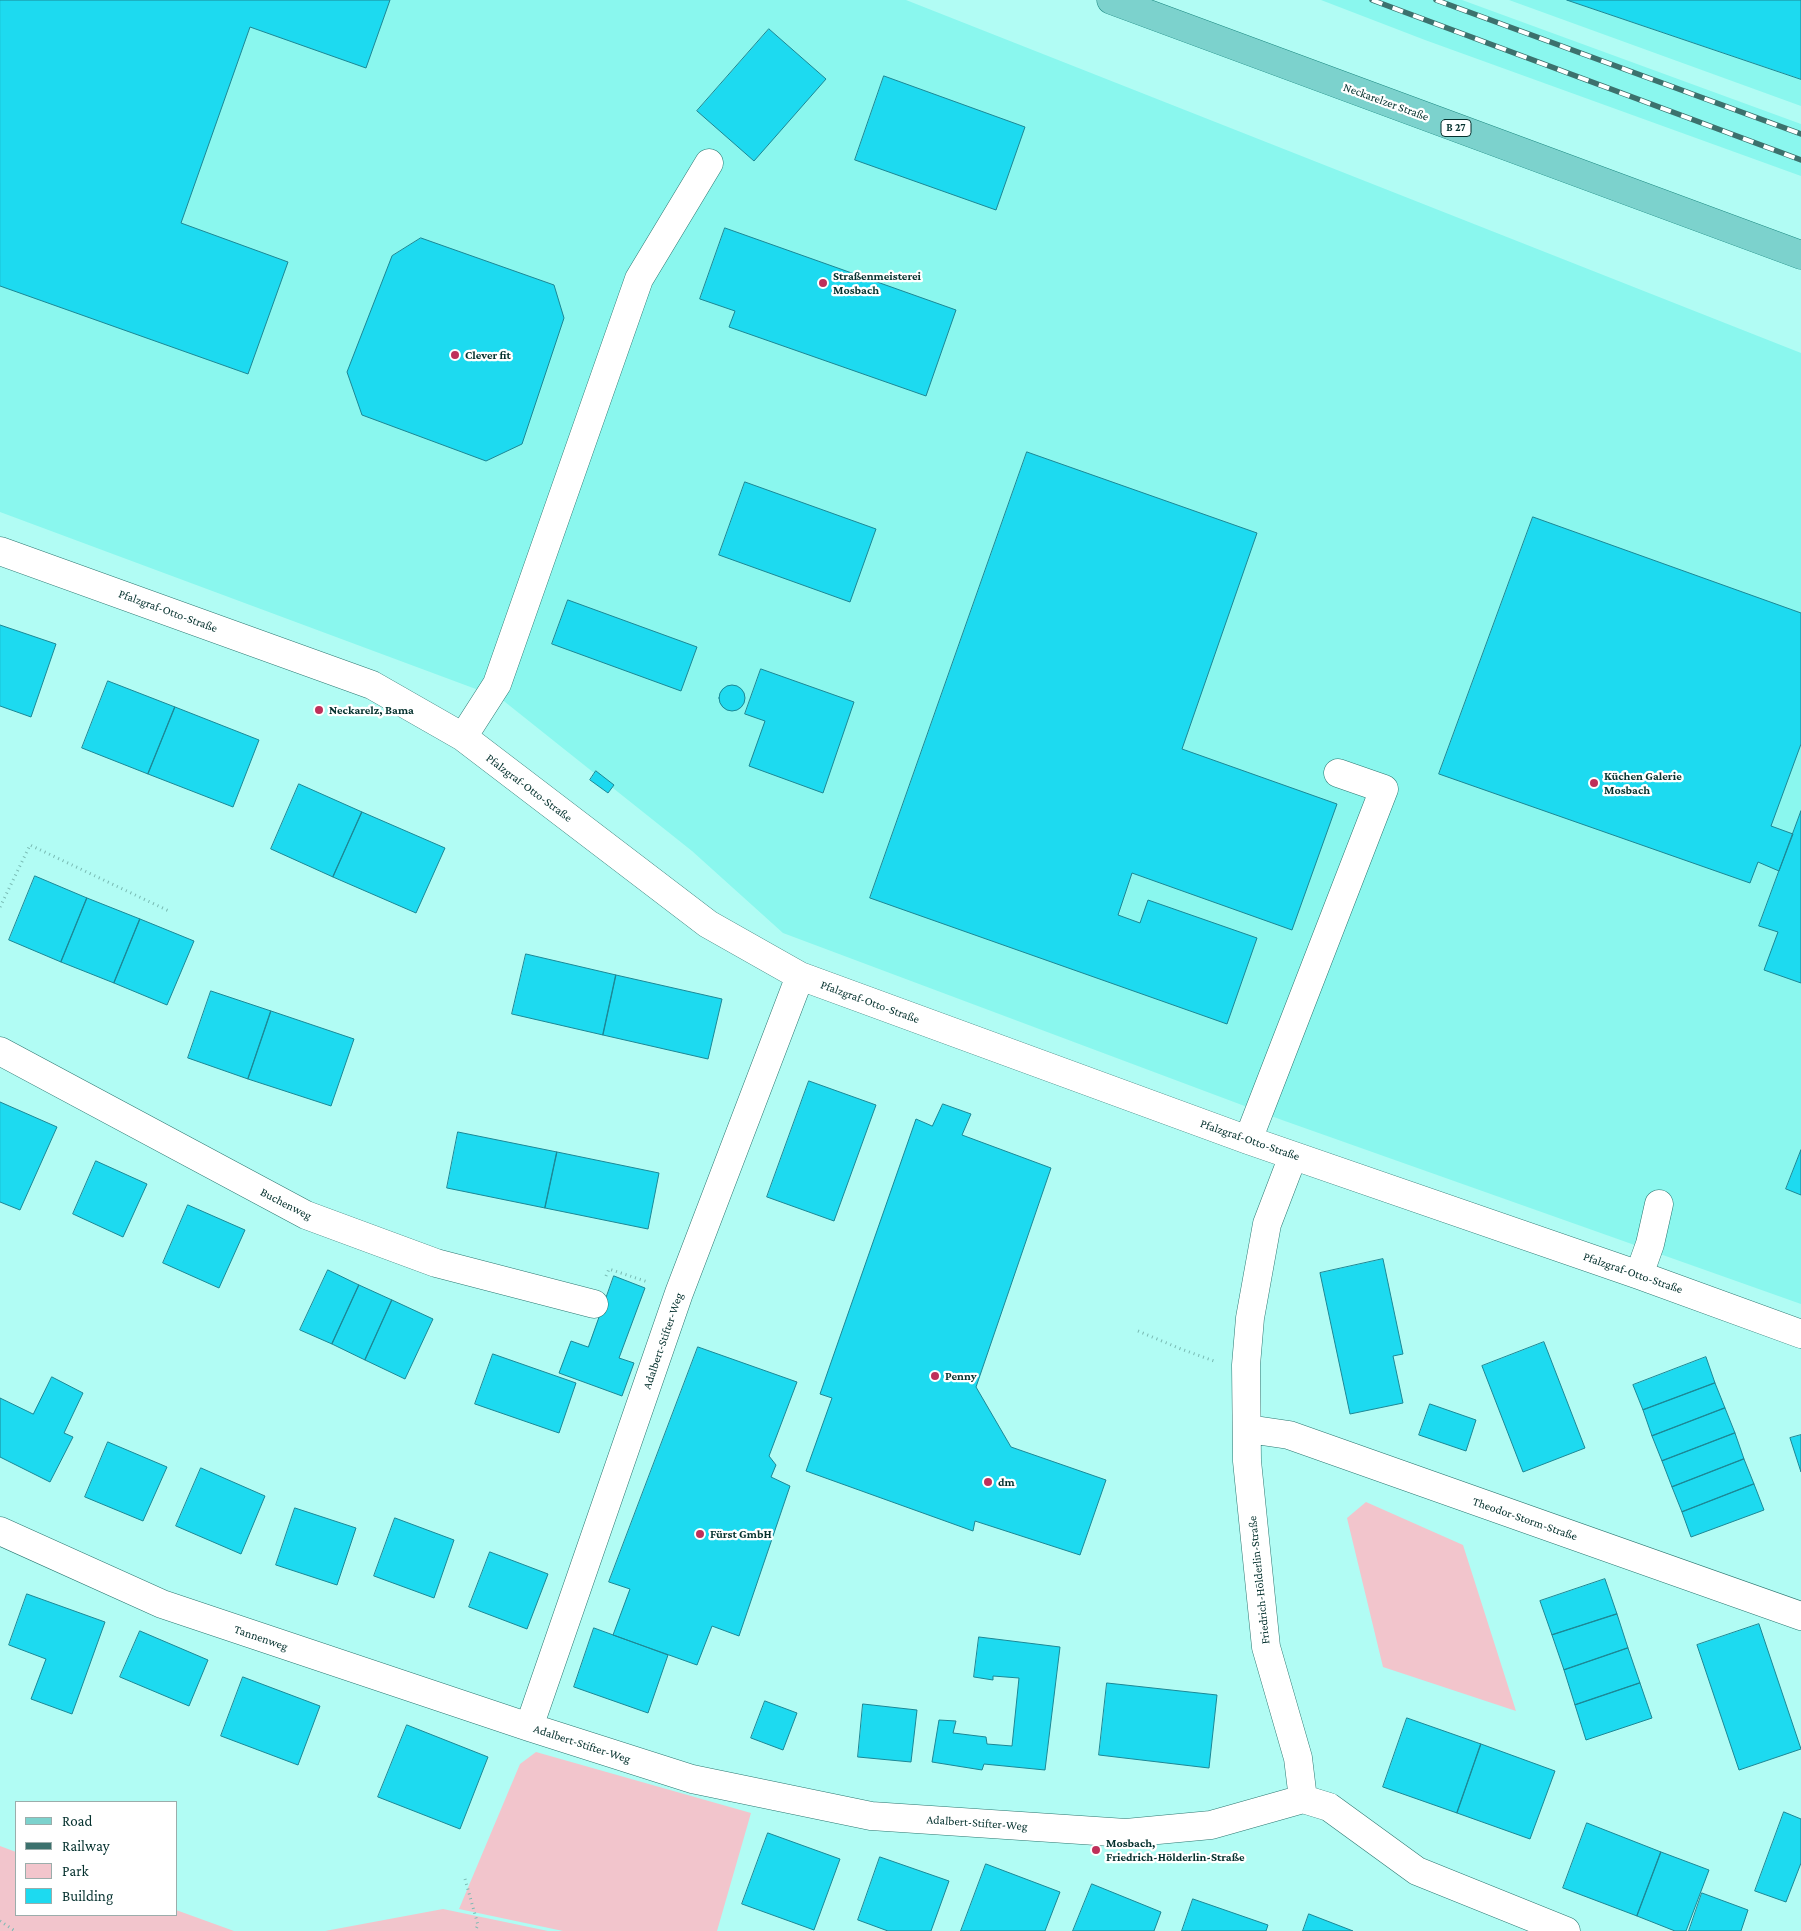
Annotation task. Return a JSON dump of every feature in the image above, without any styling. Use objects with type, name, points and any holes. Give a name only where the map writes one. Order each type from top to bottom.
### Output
[{"type":"main road","name":"Neckarelzer Straße","points":[[1111,0],[1801,255]]},
{"type":"street","points":[[462,737],[497,684],[639,279],[708,163]]},
{"type":"street","name":"Pfalzgraf-Otto-Straße","points":[[0,551],[372,685],[462,737],[708,924],[800,976],[1248,1140],[1640,1275],[1801,1334]]},
{"type":"street","points":[[1248,1140],[1384,789],[1338,773]]},
{"type":"street","name":"Adalbert-Stifter-Weg","points":[[800,976],[679,1293],[529,1728],[692,1779],[872,1816],[1126,1833],[1211,1825],[1303,1799]]},
{"type":"street","name":"Buchenweg","points":[[0,1051],[306,1215],[436,1263],[594,1304]]},
{"type":"street","name":"Friedrich-Hölderlin-Straße","points":[[1293,1156],[1267,1224],[1250,1318],[1246,1365],[1247,1461],[1266,1648],[1298,1758],[1303,1799]]},
{"type":"street","points":[[1640,1275],[1650,1244],[1659,1204]]},
{"type":"street","name":"Theodor-Storm-Straße","points":[[1248,1429],[1289,1436],[1801,1616]]},
{"type":"street","name":"Tannenweg","points":[[0,1531],[162,1604],[529,1728]]},
{"type":"street","points":[[1303,1799],[1329,1808],[1417,1871],[1566,1931]]},
{"type":"path","points":[[0,907],[30,845],[171,912]]},
{"type":"path","points":[[594,1304],[609,1269],[679,1293]]},
{"type":"path","points":[[1138,1331],[1218,1362]]},
{"type":"path","points":[[465,1879],[478,1925],[475,1931]]},
{"type":"path","points":[[0,1921],[15,1931]]},
{"type":"shaded area","points":[[0,0],[906,0],[1801,353],[1801,1304],[1282,1120],[783,933],[692,851],[500,698],[0,512]]},
{"type":"shaded area","points":[[1321,0],[1462,0],[1801,124],[1801,176],[1425,40]]},
{"type":"shaded area","points":[[1509,0],[1801,0],[1801,106]]},
{"type":"green space","points":[[1366,1502],[1463,1545],[1516,1711],[1383,1667],[1347,1518]]},
{"type":"green space","points":[[536,1752],[751,1813],[717,1931],[563,1931],[459,1909],[520,1764]]},
{"type":"green space","points":[[0,1846],[15,1852],[15,1916],[178,1916],[178,1911],[234,1931],[0,1931]]},
{"type":"green space","points":[[443,1909],[548,1931],[325,1931]]},
{"type":"building","points":[[0,0],[390,0],[366,68],[250,27],[181,223],[288,262],[248,374],[0,286]]},
{"type":"building","points":[[1567,0],[1801,0],[1801,79]]},
{"type":"building","points":[[769,29],[826,79],[754,161],[697,111]]},
{"type":"building","points":[[884,76],[1025,127],[996,210],[855,160]]},
{"type":"building","points":[[725,228],[956,310],[926,396],[729,327],[735,311],[700,299]]},
{"type":"building","points":[[421,238],[554,285],[564,318],[522,444],[486,461],[362,415],[347,372],[392,256]]},
{"type":"building","points":[[1027,452],[1257,533],[1182,749],[1337,804],[1292,930],[1132,873],[1118,915],[1140,923],[1148,900],[1257,938],[1227,1024],[870,898]]},
{"type":"building","points":[[745,482],[876,529],[850,602],[719,555]]},
{"type":"building","points":[[1533,517],[1801,613],[1801,744],[1771,826],[1793,834],[1779,871],[1758,862],[1750,883],[1439,774]]},
{"type":"building","points":[[568,600],[697,647],[681,691],[552,644]]},
{"type":"building","points":[[0,625],[56,644],[31,717],[0,706]]},
{"type":"building","points":[[761,669],[854,702],[823,793],[749,766],[765,721],[745,714]]},
{"type":"building","points":[[108,681],[175,707],[148,774],[82,748]]},
{"type":"building","points":[[732,685],[741,689],[745,698],[741,707],[732,711],[723,707],[719,698],[723,689]]},
{"type":"building","points":[[175,707],[259,740],[233,807],[148,774]]},
{"type":"building","points":[[596,771],[614,785],[608,793],[590,780]]},
{"type":"building","points":[[299,784],[362,812],[333,877],[271,849]]},
{"type":"building","points":[[1801,811],[1801,983],[1764,970],[1778,932],[1759,926]]},
{"type":"building","points":[[362,812],[445,848],[416,913],[333,877]]},
{"type":"building","points":[[35,876],[87,898],[61,962],[9,940]]},
{"type":"building","points":[[87,898],[140,919],[114,983],[61,962]]},
{"type":"building","points":[[140,919],[194,941],[167,1005],[114,983]]},
{"type":"building","points":[[526,954],[616,975],[603,1035],[512,1014]]},
{"type":"building","points":[[616,975],[722,999],[708,1059],[603,1035]]},
{"type":"building","points":[[211,991],[271,1011],[248,1079],[188,1058]]},
{"type":"building","points":[[271,1011],[354,1039],[331,1106],[248,1079]]},
{"type":"building","points":[[809,1081],[876,1105],[834,1221],[767,1197]]},
{"type":"building","points":[[0,1102],[57,1127],[20,1210],[0,1202]]},
{"type":"building","points":[[943,1104],[971,1114],[962,1135],[1051,1168],[976,1387],[1011,1447],[1106,1480],[1080,1555],[975,1521],[973,1531],[806,1471],[832,1398],[820,1394],[916,1119],[932,1126]]},
{"type":"building","points":[[458,1132],[557,1152],[545,1208],[447,1188]]},
{"type":"building","points":[[1801,1150],[1801,1195],[1786,1189]]},
{"type":"building","points":[[557,1152],[659,1173],[648,1229],[545,1208]]},
{"type":"building","points":[[96,1161],[147,1184],[123,1237],[73,1214]]},
{"type":"building","points":[[188,1205],[245,1230],[219,1288],[163,1263]]},
{"type":"building","points":[[1383,1259],[1403,1354],[1393,1356],[1403,1403],[1350,1414],[1320,1273]]},
{"type":"building","points":[[328,1270],[359,1285],[332,1344],[300,1330]]},
{"type":"building","points":[[614,1276],[645,1288],[619,1358],[634,1363],[622,1396],[559,1373],[571,1341],[588,1347]]},
{"type":"building","points":[[359,1285],[392,1300],[365,1360],[332,1344]]},
{"type":"building","points":[[392,1300],[433,1319],[405,1379],[365,1360]]},
{"type":"building","points":[[1544,1342],[1585,1448],[1523,1472],[1482,1366]]},
{"type":"building","name":"Fürst GmbH","points":[[698,1347],[797,1382],[769,1456],[776,1465],[771,1477],[790,1486],[739,1636],[712,1626],[697,1665],[613,1635],[630,1589],[609,1582]]},
{"type":"building","points":[[493,1354],[576,1383],[559,1433],[475,1404]]},
{"type":"building","points":[[1706,1357],[1715,1383],[1643,1410],[1633,1385]]},
{"type":"building","points":[[52,1377],[83,1393],[64,1433],[73,1437],[50,1482],[0,1457],[0,1398],[33,1414]]},
{"type":"building","points":[[1715,1383],[1725,1408],[1652,1436],[1643,1410]]},
{"type":"building","points":[[1430,1404],[1476,1420],[1466,1451],[1419,1435]]},
{"type":"building","points":[[1725,1408],[1735,1433],[1662,1461],[1652,1436]]},
{"type":"building","points":[[1735,1433],[1744,1459],[1672,1487],[1662,1461]]},
{"type":"building","points":[[1801,1435],[1801,1472],[1790,1438]]},
{"type":"building","points":[[108,1442],[167,1467],[143,1521],[85,1497]]},
{"type":"building","points":[[1744,1459],[1754,1484],[1682,1512],[1672,1487]]},
{"type":"building","points":[[201,1468],[265,1496],[241,1554],[176,1526]]},
{"type":"building","points":[[1754,1484],[1764,1510],[1691,1537],[1682,1512]]},
{"type":"building","points":[[295,1508],[356,1528],[337,1585],[276,1565]]},
{"type":"building","points":[[395,1518],[454,1540],[434,1598],[374,1576]]},
{"type":"building","points":[[490,1552],[548,1574],[527,1629],[469,1607]]},
{"type":"building","points":[[1605,1579],[1617,1614],[1552,1635],[1540,1601]]},
{"type":"building","points":[[27,1594],[105,1622],[72,1714],[31,1699],[46,1659],[9,1645]]},
{"type":"building","points":[[1617,1614],[1628,1648],[1564,1670],[1552,1635]]},
{"type":"building","points":[[1759,1624],[1801,1749],[1739,1770],[1697,1645]]},
{"type":"building","points":[[594,1628],[668,1655],[648,1713],[574,1687]]},
{"type":"building","points":[[140,1631],[208,1660],[189,1706],[120,1677]]},
{"type":"building","points":[[979,1637],[1060,1647],[1045,1770],[984,1764],[982,1770],[932,1762],[939,1720],[956,1721],[953,1733],[986,1737],[987,1744],[1012,1746],[1019,1678],[993,1676],[993,1680],[974,1677]]},
{"type":"building","points":[[1628,1648],[1640,1683],[1575,1705],[1564,1670]]},
{"type":"building","points":[[243,1677],[320,1706],[298,1765],[221,1736]]},
{"type":"building","points":[[1107,1683],[1217,1695],[1209,1768],[1099,1755]]},
{"type":"building","points":[[1640,1683],[1652,1718],[1586,1740],[1575,1705]]},
{"type":"building","points":[[765,1701],[797,1713],[783,1750],[751,1738]]},
{"type":"building","points":[[863,1704],[917,1710],[911,1762],[858,1757]]},
{"type":"building","points":[[1407,1718],[1481,1744],[1457,1813],[1383,1787]]},
{"type":"building","points":[[407,1725],[488,1757],[460,1829],[378,1797]]},
{"type":"building","points":[[1481,1744],[1555,1771],[1530,1839],[1457,1813]]},
{"type":"building","points":[[1784,1812],[1801,1819],[1801,1863],[1786,1902],[1755,1891]]},
{"type":"building","points":[[1587,1823],[1661,1852],[1637,1916],[1563,1888]]},
{"type":"building","points":[[768,1833],[840,1859],[814,1930],[742,1904]]},
{"type":"building","points":[[1661,1852],[1709,1870],[1686,1931],[1675,1931],[1637,1916]]},
{"type":"building","points":[[880,1857],[949,1881],[931,1931],[888,1931],[858,1920]]},
{"type":"building","points":[[986,1864],[1060,1892],[1045,1931],[961,1931]]},
{"type":"building","points":[[1092,1884],[1161,1912],[1154,1931],[1073,1931]]},
{"type":"building","points":[[1702,1893],[1748,1910],[1741,1931],[1689,1931]]},
{"type":"building","points":[[1193,1899],[1268,1925],[1266,1931],[1182,1931]]},
{"type":"building","points":[[1309,1914],[1353,1931],[1303,1931]]},
{"type":"railway","points":[[1372,0],[1801,160]]},
{"type":"railway","points":[[1436,0],[1801,134]]},
{"type":"place","name":"Straßenmeisterei Mosbach","points":[[823,283]]},
{"type":"place","name":"Clever fit","points":[[455,355]]},
{"type":"place","name":"Neckarelz, Bama","points":[[319,710]]},
{"type":"place","name":"Küchen Galerie Mosbach","points":[[1594,783]]},
{"type":"place","name":"Penny","points":[[935,1376]]},
{"type":"place","name":"dm","points":[[988,1482]]},
{"type":"place","name":"Fürst GmbH","points":[[700,1534]]},
{"type":"place","name":"Mosbach, Friedrich-Hölderlin-Straße","points":[[1096,1850]]}]
